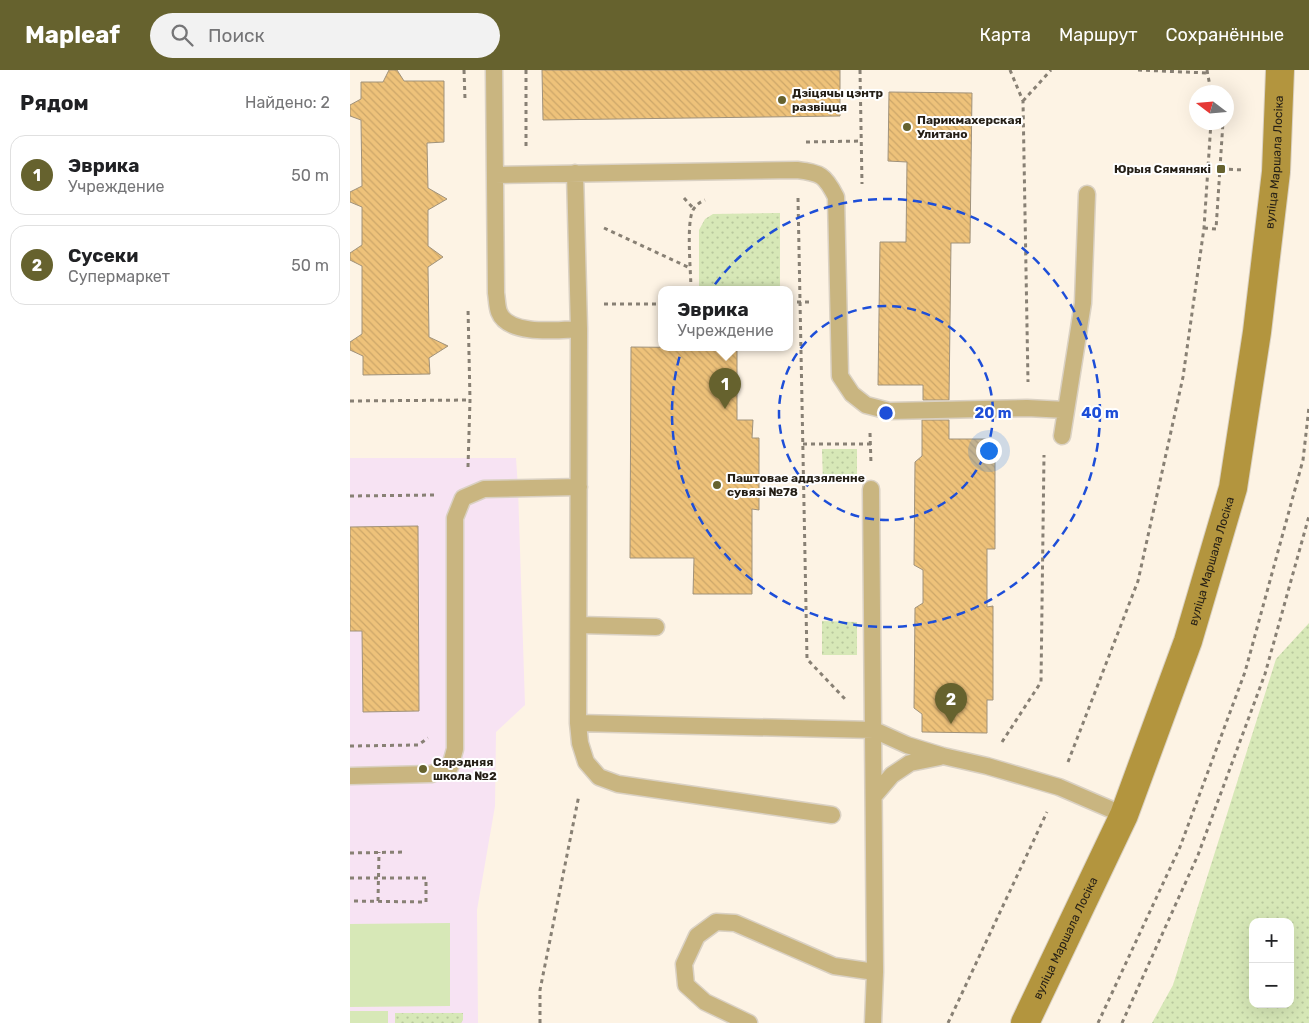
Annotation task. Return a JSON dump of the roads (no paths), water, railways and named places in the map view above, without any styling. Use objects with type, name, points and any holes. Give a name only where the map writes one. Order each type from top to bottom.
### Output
[{"type":"main road","name":"вуліца Маршала Лосіка","points":[[1025,1023],[1124,815],[1188,641],[1233,488],[1257,332],[1276,172],[1280,70]]},
{"type":"lane","points":[[494,70],[496,293],[499,313],[510,324],[525,330],[579,330]]},
{"type":"lane","points":[[495,175],[797,170],[816,172],[828,182],[836,197],[840,376],[852,394],[866,405],[889,411],[1027,408],[1066,410]]},
{"type":"lane","points":[[575,173],[579,330],[578,723],[580,743],[586,762],[599,777],[618,784],[832,815]]},
{"type":"lane","points":[[1062,436],[1083,303],[1087,194]]},
{"type":"lane","points":[[350,776],[431,774],[450,767],[455,749],[455,518],[463,498],[484,489],[579,487]]},
{"type":"lane","points":[[871,489],[875,972],[873,1023]]},
{"type":"lane","points":[[579,625],[656,627]]},
{"type":"lane","points":[[578,723],[874,730],[907,745],[1059,787],[1124,815]]},
{"type":"lane","points":[[874,796],[892,775],[910,763],[943,756]]},
{"type":"lane","points":[[750,1023],[705,1002],[686,985],[684,964],[697,936],[716,922],[735,923],[834,966],[875,972]]},
{"type":"place","name":"Дзіцячы цэнтр развіцця","points":[[782,100]]},
{"type":"place","name":"Парикмахерская Улитано","points":[[907,127]]},
{"type":"place","name":"Юрыя Сямянякі","points":[[1221,169]]},
{"type":"place","name":"Эврика","points":[[725,409]]},
{"type":"place","name":"Паштовае аддзяленне сувязі №78","points":[[717,485]]},
{"type":"place","name":"Сусеки","points":[[951,724]]},
{"type":"place","name":"Сярэдняя школа №2","points":[[423,769]]}]
